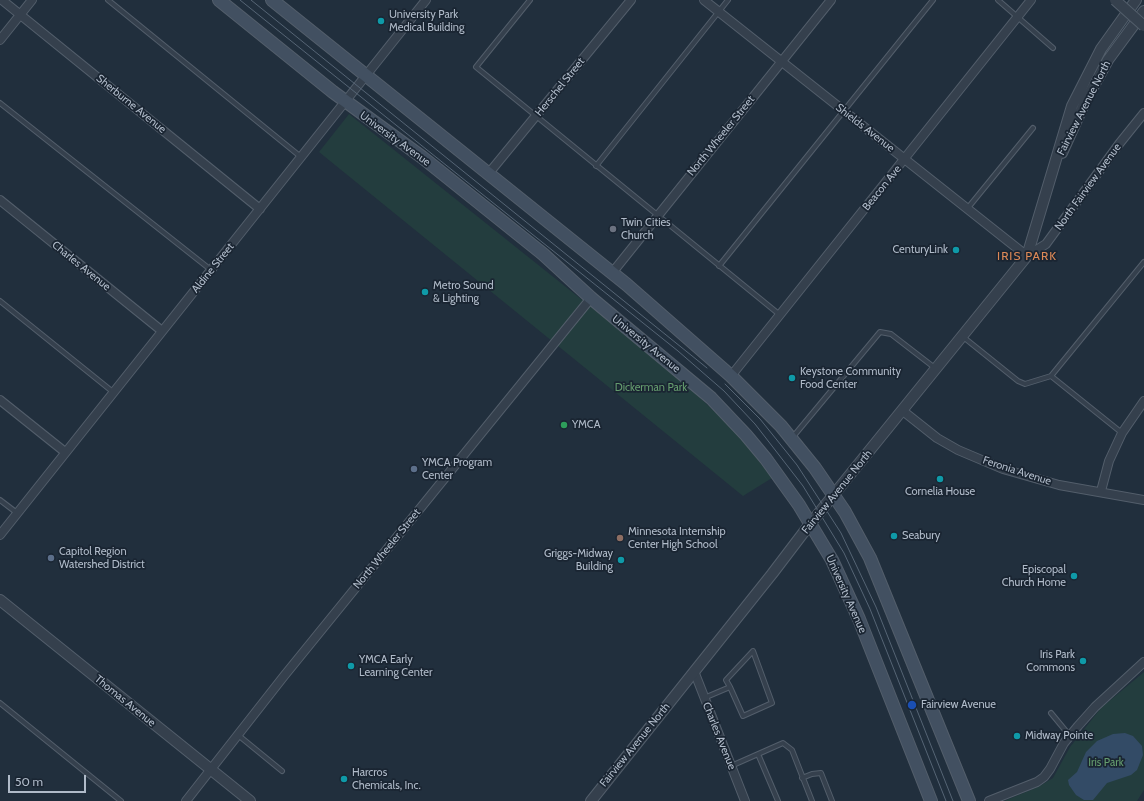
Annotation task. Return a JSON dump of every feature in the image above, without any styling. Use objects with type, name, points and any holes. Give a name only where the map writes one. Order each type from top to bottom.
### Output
[{"type":"main road","name":"University Avenue","points":[[219,0],[345,101],[422,157],[537,249],[590,298],[683,374],[729,417],[777,474],[810,524],[840,574],[931,801]]},
{"type":"main road","points":[[272,0],[612,273],[731,376],[769,413],[792,439],[834,496],[863,544],[878,574],[969,801]]},
{"type":"street","name":"Sherburne Avenue","points":[[2,0],[260,209]]},
{"type":"street","points":[[0,40],[32,0]]},
{"type":"street","name":"Aldine Street","points":[[0,535],[426,0]]},
{"type":"street","name":"Herschel Street","points":[[489,174],[631,0]]},
{"type":"street","name":"Shields Avenue","points":[[704,0],[1027,256]]},
{"type":"street","name":"North Wheeler Street","points":[[612,273],[831,0]]},
{"type":"street","name":"Beacon Ave","points":[[731,376],[1031,0]]},
{"type":"street","points":[[1115,0],[1144,26]]},
{"type":"street","name":"Fairview Avenue North","points":[[591,801],[810,524],[1027,256],[1054,167],[1062,131],[1082,83],[1111,34],[1136,0]]},
{"type":"street","name":"Fairview Avenue North","points":[[1054,167],[1086,100],[1108,60],[1144,11]]},
{"type":"street","name":"North Fairview Avenue","points":[[1027,256],[1046,244],[1119,144],[1144,113]]},
{"type":"street","name":"Charles Avenue","points":[[0,200],[162,331]]},
{"type":"street","name":"North Wheeler Street","points":[[186,801],[590,298]]},
{"type":"street","points":[[0,400],[65,452]]},
{"type":"street","points":[[1100,491],[1109,462],[1122,433],[1144,401]]},
{"type":"street","name":"Feronia Avenue","points":[[903,411],[937,438],[958,450],[997,466],[1059,485],[1100,491],[1144,500]]},
{"type":"street","name":"Thomas Avenue","points":[[0,600],[250,801]]},
{"type":"street","points":[[989,801],[1037,782],[1044,777],[1070,736],[1095,707],[1144,662]]},
{"type":"street","name":"Charles Avenue","points":[[694,671],[745,801]]},
{"type":"lane","points":[[108,0],[301,158]]},
{"type":"lane","points":[[530,0],[476,67],[780,315]]},
{"type":"lane","points":[[596,166],[728,0]]},
{"type":"lane","points":[[720,266],[843,110],[933,0]]},
{"type":"lane","points":[[998,0],[1053,48]]},
{"type":"lane","points":[[0,103],[211,270]]},
{"type":"lane","points":[[967,209],[1033,128]]},
{"type":"lane","points":[[962,336],[1018,381],[1025,384],[1050,376],[1144,262]]},
{"type":"lane","points":[[0,300],[113,392]]},
{"type":"lane","points":[[792,439],[880,332],[891,334],[936,369]]},
{"type":"lane","points":[[1050,376],[1122,433]]},
{"type":"lane","points":[[0,500],[17,514]]},
{"type":"lane","points":[[753,651],[772,703],[743,716],[730,687],[726,680],[753,651]]},
{"type":"lane","points":[[704,698],[730,687]]},
{"type":"lane","points":[[0,703],[121,801]]},
{"type":"lane","points":[[1051,713],[1070,736]]},
{"type":"lane","points":[[238,735],[282,770]]},
{"type":"lane","points":[[731,766],[783,743],[792,750],[812,801]]},
{"type":"lane","points":[[758,754],[778,801]]},
{"type":"lane","points":[[802,778],[820,773],[832,801]]},
{"type":"green space","name":"Dickerman Park","points":[[349,114],[675,374],[737,433],[772,478],[743,496],[319,152]]},
{"type":"green space","name":"Iris Park","points":[[1144,672],[1144,790],[1137,801],[1004,801],[1038,787],[1053,778],[1070,747],[1101,708]]},
{"type":"water","points":[[1125,733],[1133,736],[1142,746],[1143,755],[1137,770],[1131,775],[1107,783],[1093,800],[1084,800],[1076,795],[1069,785],[1068,780],[1077,772],[1086,752],[1097,741],[1113,734]]},
{"type":"tram line","points":[[240,0],[678,351],[724,391],[755,424],[803,486],[844,553],[870,609],[946,801]]},
{"type":"tram line","points":[[251,0],[707,368]]},
{"type":"tram line","points":[[725,384],[760,419],[797,465],[841,533],[876,607],[953,801]]},
{"type":"place","name":"University Park Medical Building","points":[[381,21]]},
{"type":"place","name":"Twin Cities Church","points":[[613,229]]},
{"type":"place","name":"CenturyLink","points":[[956,250]]},
{"type":"place","name":"Metro Sound & Lighting","points":[[425,292]]},
{"type":"place","name":"Keystone Community Food Center","points":[[792,378]]},
{"type":"place","name":"YMCA","points":[[564,425]]},
{"type":"place","name":"YMCA Program Center","points":[[414,469]]},
{"type":"place","name":"Cornelia House","points":[[940,479]]},
{"type":"place","name":"Seabury","points":[[894,536]]},
{"type":"place","name":"Minnesota Internship Center High School","points":[[620,538]]},
{"type":"place","name":"Capitol Region Watershed District","points":[[51,558]]},
{"type":"place","name":"Griggs-Midway Building","points":[[621,560]]},
{"type":"place","name":"Episcopal Church Home","points":[[1074,576]]},
{"type":"place","name":"Iris Park Commons","points":[[1083,661]]},
{"type":"place","name":"YMCA Early Learning Center","points":[[351,666]]},
{"type":"place","name":"Fairview Avenue","points":[[912,705]]},
{"type":"place","name":"Midway Pointe","points":[[1017,736]]},
{"type":"place","name":"Harcros Chemicals, Inc.","points":[[344,779]]},
{"type":"district","name":"IRIS PARK","points":[[1027,256]]}]
